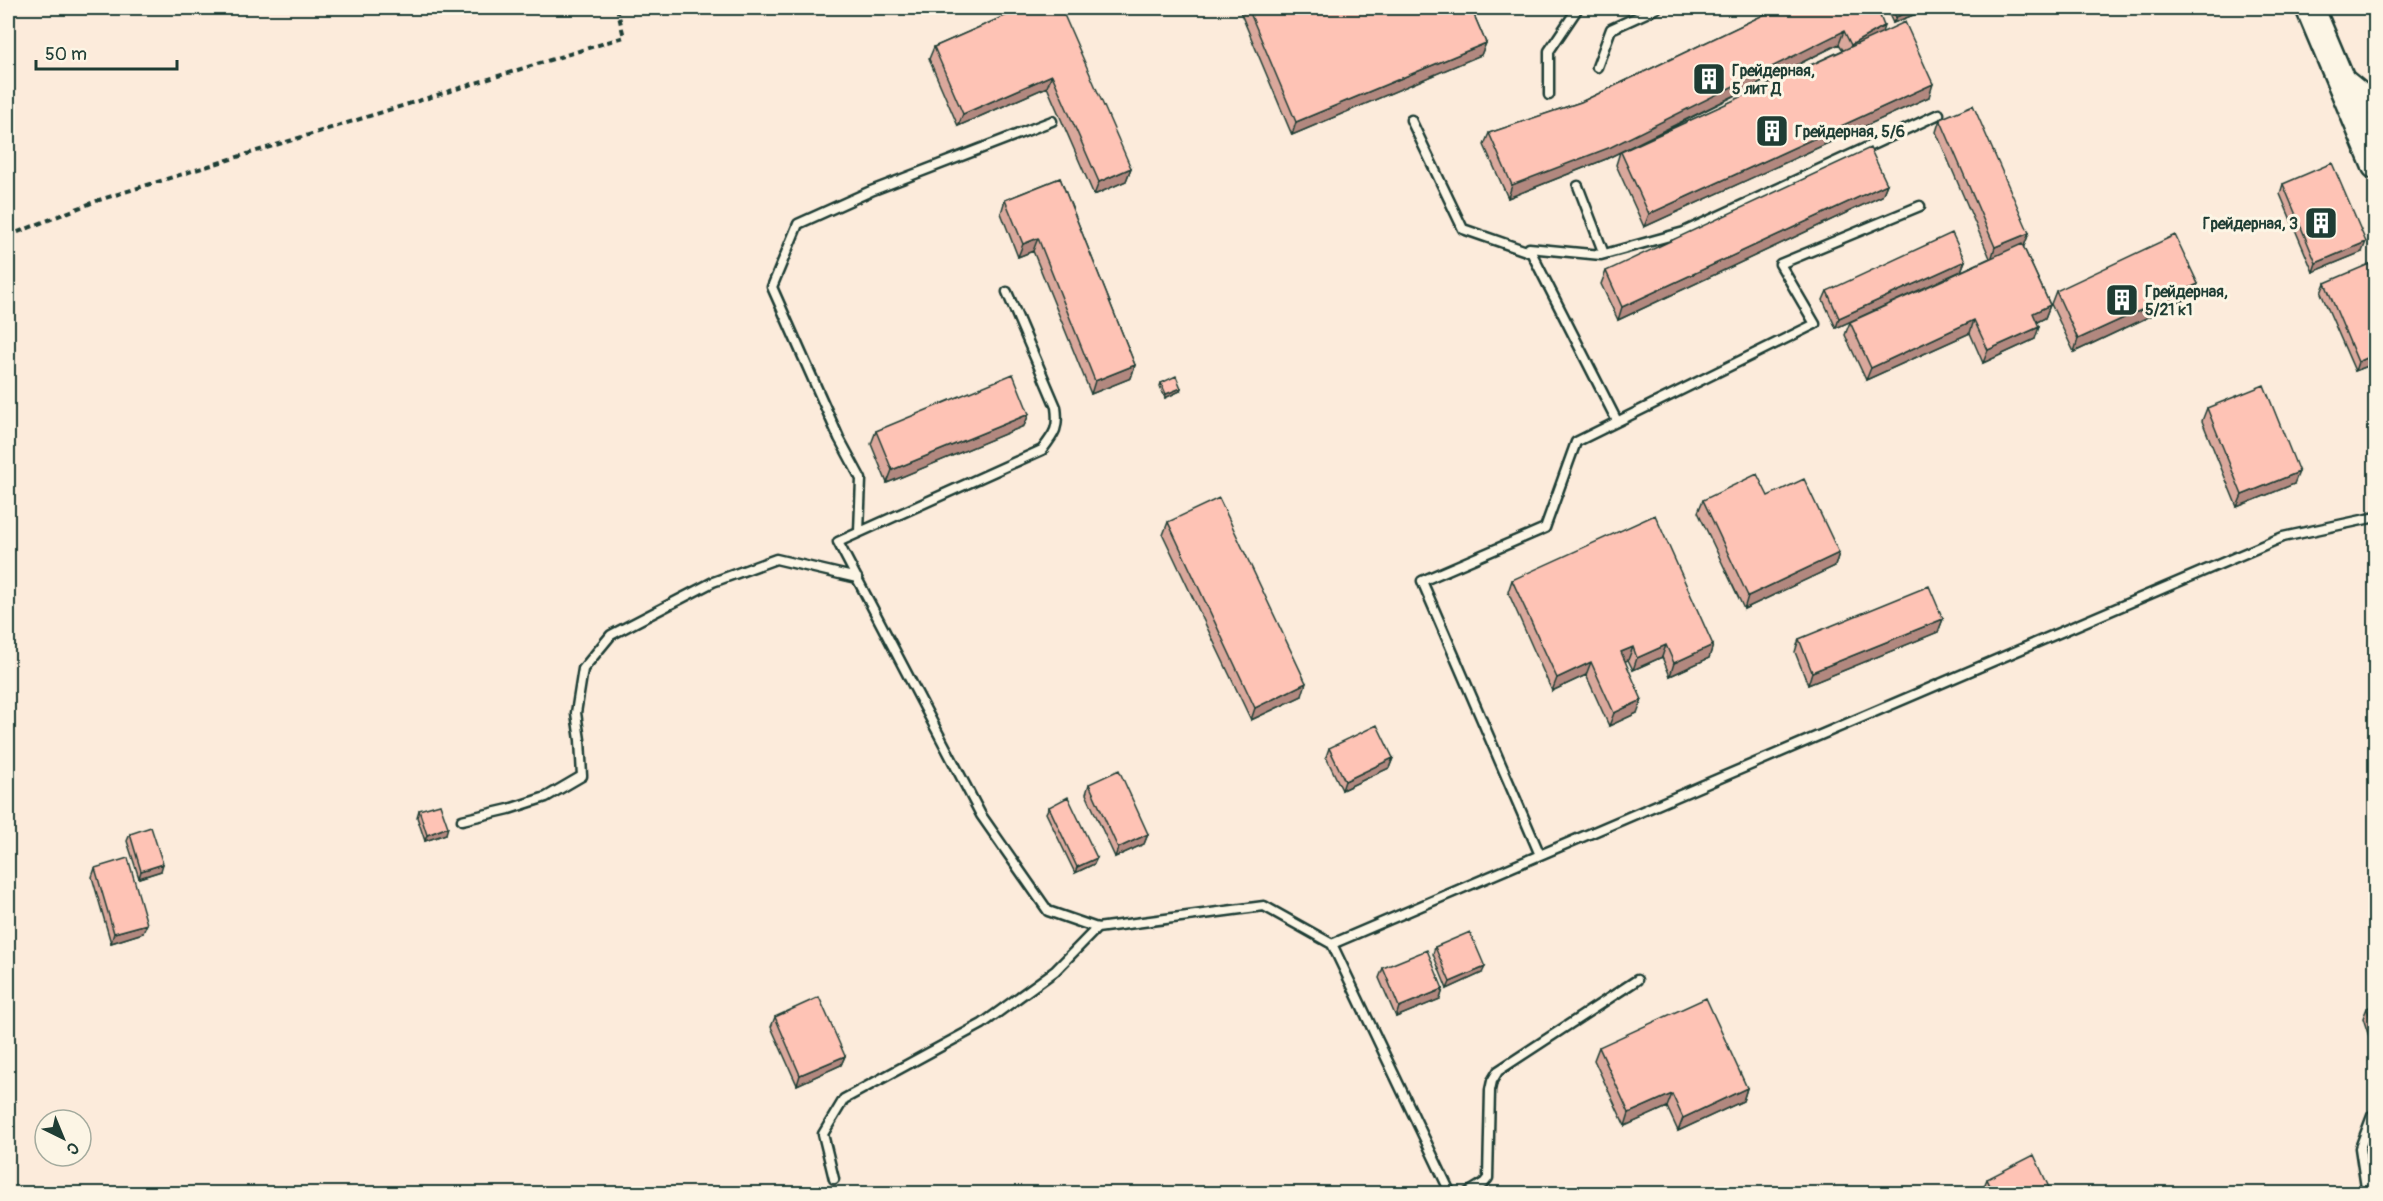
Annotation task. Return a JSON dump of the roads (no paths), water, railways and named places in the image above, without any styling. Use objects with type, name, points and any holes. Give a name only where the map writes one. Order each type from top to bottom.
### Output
[{"type":"main road","points":[[2310,8],[2376,165]]},
{"type":"street","points":[[2337,74],[2376,106]]},
{"type":"lane","points":[[1549,95],[1549,51],[1578,8]]},
{"type":"lane","points":[[1597,67],[1611,29],[1657,8]]},
{"type":"lane","points":[[1617,421],[1529,248],[1604,254],[1684,232],[1939,114]]},
{"type":"lane","points":[[1411,120],[1463,229],[1532,253]]},
{"type":"lane","points":[[859,532],[861,479],[839,438],[772,287],[798,224],[871,191],[1052,122]]},
{"type":"lane","points":[[1578,186],[1604,254]]},
{"type":"lane","points":[[1540,855],[1422,581],[1545,528],[1576,442],[1815,324],[1780,264],[1920,206]]},
{"type":"lane","points":[[1006,292],[1056,407],[1058,418],[1056,433],[1042,450],[838,542],[981,815],[1048,911],[1097,928],[1264,906],[1332,944],[1451,1194]]},
{"type":"lane","points":[[1332,944],[2283,537],[2376,517]]},
{"type":"lane","points":[[462,820],[509,809],[546,797],[582,776],[576,713],[583,669],[611,635],[713,582],[776,559],[857,578]]},
{"type":"lane","points":[[834,1179],[823,1134],[844,1100],[982,1024],[1055,971],[1097,928]]},
{"type":"lane","points":[[1466,1194],[1488,1178],[1490,1090],[1498,1071],[1636,980]]},
{"type":"lane","points":[[2367,1194],[2360,1148],[2372,1116],[2376,1113]]},
{"type":"place","name":"Грейдерная, 5 лит Д","points":[[1709,79]]},
{"type":"place","name":"Грейдерная, 5/6","points":[[1772,131]]},
{"type":"place","name":"Грейдерная, 3","points":[[2321,223]]},
{"type":"place","name":"Грейдерная, 5/21 к1","points":[[2122,300]]}]
